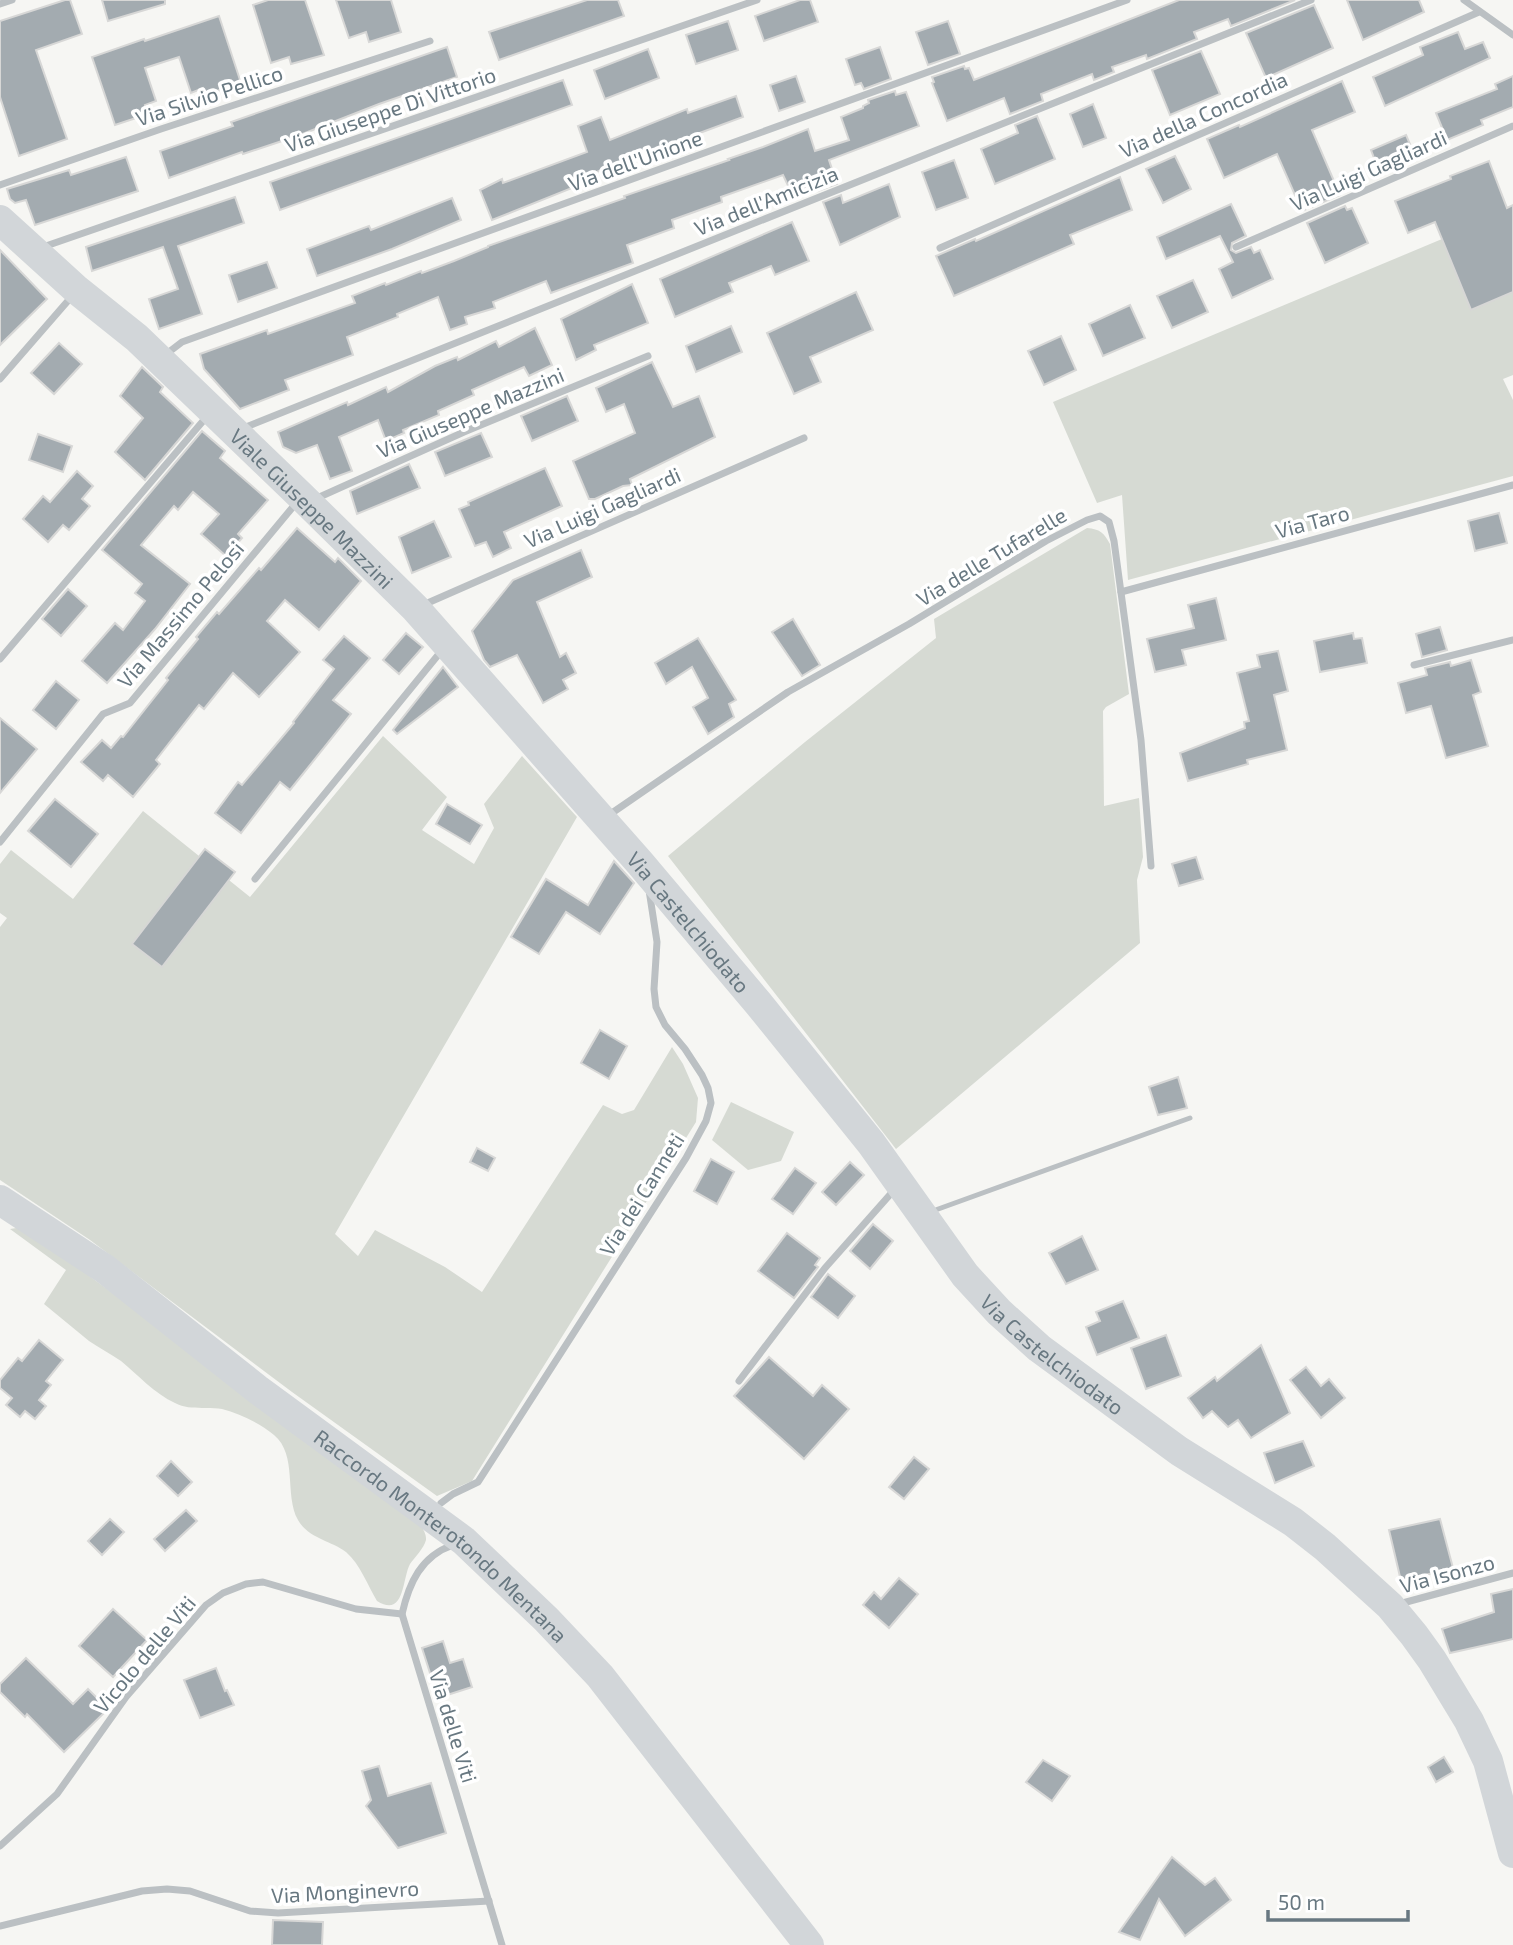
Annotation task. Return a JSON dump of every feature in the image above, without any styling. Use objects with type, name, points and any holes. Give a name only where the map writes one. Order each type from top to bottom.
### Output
[{"type":"street","points":[[0,4],[12,0]]},
{"type":"street","name":"Via Giuseppe Di Vittorio","points":[[34,250],[757,0]]},
{"type":"street","name":"Via dell'Unione","points":[[159,359],[182,342],[1127,0]]},
{"type":"street","name":"Via dell'Amicizia","points":[[234,432],[1311,0]]},
{"type":"street","points":[[1464,0],[1513,35]]},
{"type":"street","name":"Via della Concordia","points":[[940,247],[1479,12]]},
{"type":"street","name":"Via Silvio Pellico","points":[[0,185],[430,41]]},
{"type":"street","name":"Via Luigi Gagliardi","points":[[1236,247],[1513,126]]},
{"type":"street","name":"Viale Giuseppe Mazzini","points":[[0,220],[77,290],[137,338],[415,608],[601,820]]},
{"type":"street","points":[[0,379],[77,290]]},
{"type":"street","name":"Via Giuseppe Mazzini","points":[[305,499],[648,356]]},
{"type":"street","points":[[0,659],[212,410]]},
{"type":"street","name":"Via Luigi Gagliardi","points":[[415,608],[804,438]]},
{"type":"street","name":"Via Taro","points":[[1121,592],[1513,485]]},
{"type":"street","name":"Via Massimo Pelosi","points":[[0,842],[103,714],[130,703],[305,499]]},
{"type":"street","name":"Via delle Tufarelle","points":[[601,820],[788,692],[909,625],[1022,554],[1100,516],[1111,526],[1121,592],[1141,740],[1152,866]]},
{"type":"street","points":[[1414,665],[1513,640]]},
{"type":"street","points":[[255,879],[447,644]]},
{"type":"street","name":"Via Castelchiodato","points":[[601,820],[758,1003],[871,1143],[958,1265],[999,1312],[1039,1348],[1179,1451],[1293,1522],[1390,1606],[1432,1660],[1477,1736],[1492,1773],[1513,1853]]},
{"type":"street","name":"Via dei Canneti","points":[[441,1503],[478,1482],[686,1158],[709,1114],[711,1103],[705,1082],[685,1049],[664,1025],[656,1007],[656,929],[649,890],[640,863]]},
{"type":"street","points":[[739,1381],[825,1268],[900,1184]]},
{"type":"street","name":"Raccordo Monterotondo Mentana","points":[[0,1200],[105,1269],[257,1388],[464,1541],[546,1619],[600,1676],[809,1945]]},
{"type":"street","points":[[402,1614],[409,1586],[421,1568],[440,1551],[464,1541]]},
{"type":"street","name":"Via Isonzo","points":[[1390,1606],[1513,1573]]},
{"type":"street","name":"Vicolo delle Viti","points":[[0,1846],[57,1794],[122,1702],[206,1605],[223,1593],[246,1584],[263,1583],[356,1609],[402,1614]]},
{"type":"street","name":"Via delle Viti","points":[[402,1614],[502,1945]]},
{"type":"street","name":"Via Monginevro","points":[[0,1926],[142,1891],[167,1889],[190,1891],[250,1911],[278,1913],[489,1901]]},
{"type":"lane","points":[[922,1215],[1190,1118]]},
{"type":"shaded area","points":[[1442,239],[1471,310],[1513,292],[1513,375],[1503,379],[1513,400],[1513,476],[1128,580],[1122,495],[1097,503],[1053,402]]},
{"type":"shaded area","points":[[1087,528],[1101,532],[1110,544],[1129,694],[1103,711],[1104,806],[1139,798],[1143,857],[1137,880],[1140,943],[896,1149],[668,856],[936,638],[934,619]]},
{"type":"shaded area","points":[[383,736],[447,797],[422,830],[474,864],[494,828],[484,804],[522,756],[577,817],[335,1234],[358,1256],[375,1230],[445,1267],[482,1292],[603,1105],[622,1114],[634,1110],[672,1047],[698,1098],[696,1122],[472,1481],[437,1496],[292,1392],[90,1240],[0,1180],[0,927],[7,918],[0,913],[0,864],[11,850],[73,899],[143,811],[250,897]]},
{"type":"shaded area","points":[[731,1102],[794,1132],[781,1161],[748,1170],[712,1140]]},
{"type":"shaded area","points":[[23,1227],[409,1512],[423,1529],[426,1540],[410,1564],[398,1601],[386,1605],[377,1601],[351,1557],[308,1531],[298,1520],[292,1499],[286,1453],[274,1435],[243,1416],[229,1411],[187,1407],[168,1399],[44,1304],[66,1270],[10,1229]]},
{"type":"building","points":[[70,0],[82,34],[36,50],[67,139],[19,156],[0,97],[0,21]]},
{"type":"building","points":[[102,0],[165,0],[165,4],[108,21]]},
{"type":"building","points":[[268,0],[305,0],[324,55],[291,64],[289,57],[271,63],[253,5]]},
{"type":"building","points":[[336,0],[391,0],[401,32],[369,42],[366,32],[349,38]]},
{"type":"building","points":[[587,0],[618,0],[624,16],[499,60],[489,32]]},
{"type":"building","points":[[800,0],[810,0],[818,22],[764,41],[755,16]]},
{"type":"building","points":[[1179,0],[1295,0],[1231,26],[1228,19],[1194,32],[1197,39],[1147,59],[1146,55],[1112,67],[1114,72],[1094,80],[1092,74],[1041,94],[1043,101],[1010,114],[1004,98],[947,121],[932,77],[964,66],[965,69],[969,68],[974,80]]},
{"type":"building","points":[[1347,0],[1419,0],[1424,12],[1363,40]]},
{"type":"building","points":[[1314,5],[1333,48],[1266,78],[1246,33]]},
{"type":"building","points":[[219,16],[241,83],[205,95],[203,88],[191,93],[179,57],[145,68],[156,101],[145,105],[148,114],[115,125],[92,57]]},
{"type":"building","points":[[728,21],[738,50],[696,64],[686,35]]},
{"type":"building","points":[[948,21],[960,54],[928,65],[916,32]]},
{"type":"building","points":[[1458,32],[1465,49],[1483,42],[1490,58],[1385,106],[1373,77],[1423,55],[1420,47]]},
{"type":"building","points":[[447,47],[457,77],[300,135],[169,178],[160,151],[233,126],[231,122]]},
{"type":"building","points":[[880,47],[891,79],[864,89],[861,83],[855,85],[846,59]]},
{"type":"building","points":[[648,49],[659,78],[605,99],[594,70]]},
{"type":"building","points":[[1201,51],[1220,94],[1170,115],[1152,70]]},
{"type":"building","points":[[796,76],[805,102],[779,111],[770,85]]},
{"type":"building","points":[[1513,76],[1513,107],[1481,120],[1483,125],[1447,140],[1436,113],[1497,89],[1495,84]]},
{"type":"building","points":[[563,80],[572,105],[280,210],[270,182]]},
{"type":"building","points":[[1342,81],[1355,112],[1312,130],[1340,195],[1302,211],[1277,154],[1224,178],[1207,139]]},
{"type":"building","points":[[895,91],[896,95],[906,92],[919,126],[829,160],[837,184],[818,191],[816,184],[792,194],[783,175],[721,197],[722,202],[672,220],[674,228],[627,245],[633,263],[551,293],[546,281],[493,302],[495,308],[465,317],[467,324],[450,330],[438,297],[397,314],[398,317],[347,337],[353,355],[285,380],[289,390],[240,409],[204,369],[200,354],[267,330],[268,334],[355,303],[352,296],[385,283],[386,285],[421,271],[422,273],[488,246],[808,129],[815,151],[849,140],[841,117],[863,108],[869,103],[868,100]]},
{"type":"building","points":[[736,96],[743,117],[697,134],[698,138],[643,160],[641,155],[570,182],[572,188],[492,220],[480,190],[502,179],[503,183],[587,152],[578,126],[601,117],[610,140],[687,109],[688,113]]},
{"type":"building","points":[[1093,104],[1106,138],[1083,147],[1070,114]]},
{"type":"building","points":[[1037,116],[1055,159],[995,184],[981,149],[1018,133],[1015,125]]},
{"type":"building","points":[[1406,135],[1415,156],[1379,171],[1371,150]]},
{"type":"building","points":[[1175,156],[1191,189],[1163,203],[1146,169]]},
{"type":"building","points":[[126,157],[138,191],[35,225],[26,200],[15,203],[10,199],[7,189],[69,170],[71,175]]},
{"type":"building","points":[[954,160],[968,198],[936,210],[922,172]]},
{"type":"building","points":[[1489,161],[1507,208],[1513,205],[1513,292],[1471,310],[1435,222],[1408,233],[1395,201]]},
{"type":"building","points":[[1120,177],[1132,210],[1070,235],[1074,244],[954,296],[936,256]]},
{"type":"building","points":[[889,184],[900,217],[840,245],[823,202],[841,195],[843,203]]},
{"type":"building","points":[[235,197],[244,223],[178,246],[202,314],[159,329],[149,299],[178,289],[163,247],[92,271],[86,247]]},
{"type":"building","points":[[452,198],[461,220],[317,276],[307,249],[369,226],[371,230]]},
{"type":"building","points":[[1231,204],[1246,236],[1232,243],[1231,250],[1236,253],[1251,247],[1254,253],[1260,250],[1273,279],[1232,298],[1219,269],[1233,262],[1220,236],[1166,259],[1157,237]]},
{"type":"building","points":[[1345,206],[1347,210],[1352,208],[1368,243],[1325,263],[1307,223]]},
{"type":"building","points":[[792,222],[809,261],[775,275],[771,266],[729,283],[733,292],[675,317],[660,279]]},
{"type":"building","points":[[0,250],[47,299],[0,345]]},
{"type":"building","points":[[267,262],[277,288],[238,302],[229,275]]},
{"type":"building","points":[[1193,280],[1208,312],[1172,328],[1157,296]]},
{"type":"building","points":[[632,284],[648,323],[594,345],[596,350],[576,360],[561,319]]},
{"type":"building","points":[[856,292],[873,330],[810,357],[821,382],[794,394],[767,333]]},
{"type":"building","points":[[1130,305],[1145,338],[1103,356],[1089,324]]},
{"type":"building","points":[[731,326],[742,352],[696,372],[686,346]]},
{"type":"building","points":[[535,328],[552,365],[529,376],[524,367],[472,390],[474,395],[438,411],[439,415],[403,430],[404,433],[386,441],[378,420],[339,437],[352,471],[330,479],[317,445],[296,453],[283,447],[278,432],[386,387],[388,392],[435,366],[457,357],[458,360],[496,341],[499,347]]},
{"type":"building","points":[[1061,336],[1076,370],[1044,385],[1028,351]]},
{"type":"building","points":[[59,343],[82,364],[54,394],[31,373]]},
{"type":"building","points":[[652,362],[673,407],[699,396],[715,437],[630,479],[632,485],[589,499],[573,461],[635,433],[624,404],[606,412],[596,388]]},
{"type":"building","points":[[142,367],[163,387],[160,392],[193,423],[145,480],[115,452],[143,418],[120,396]]},
{"type":"building","points":[[567,396],[578,421],[532,441],[521,416]]},
{"type":"building","points":[[202,431],[225,451],[220,458],[268,500],[238,534],[242,538],[226,556],[201,534],[219,514],[193,492],[178,510],[174,506],[141,545],[190,584],[107,683],[82,661],[115,623],[123,630],[145,601],[135,593],[142,584],[102,550]]},
{"type":"building","points":[[481,433],[492,457],[445,476],[435,452]]},
{"type":"building","points":[[38,434],[72,446],[63,472],[29,460]]},
{"type":"building","points":[[409,464],[420,488],[357,514],[350,491]]},
{"type":"building","points":[[545,468],[562,506],[504,532],[511,548],[493,557],[486,542],[475,546],[459,509],[469,505],[468,502]]},
{"type":"building","points":[[77,471],[93,486],[82,499],[90,506],[69,530],[63,525],[48,542],[23,519],[43,496],[50,502]]},
{"type":"building","points":[[1499,513],[1507,543],[1475,551],[1468,521]]},
{"type":"building","points":[[434,521],[451,557],[412,573],[399,537]]},
{"type":"building","points":[[297,528],[335,562],[338,558],[361,581],[319,630],[285,600],[267,621],[300,652],[259,697],[233,673],[204,709],[199,705],[156,760],[160,764],[133,797],[108,775],[103,781],[81,762],[102,740],[111,748],[123,737],[198,639],[196,637],[259,568],[261,570]]},
{"type":"building","points":[[581,550],[592,577],[537,602],[560,657],[566,653],[576,673],[563,680],[568,689],[543,703],[517,655],[490,667],[484,660],[472,631],[513,580]]},
{"type":"building","points":[[68,589],[87,606],[61,636],[42,619]]},
{"type":"building","points":[[1216,598],[1226,640],[1182,650],[1186,665],[1155,672],[1147,639],[1194,628],[1188,605]]},
{"type":"building","points":[[793,619],[820,665],[802,676],[772,632]]},
{"type":"building","points":[[1440,627],[1447,650],[1422,657],[1416,634]]},
{"type":"building","points":[[406,633],[423,647],[399,674],[383,660]]},
{"type":"building","points":[[1353,633],[1354,639],[1362,638],[1367,663],[1320,672],[1314,641]]},
{"type":"building","points":[[344,636],[370,658],[333,700],[351,714],[290,790],[280,782],[241,833],[215,813],[238,782],[242,785],[294,723],[334,669],[323,660]]},
{"type":"building","points":[[698,638],[736,700],[729,704],[734,717],[708,734],[693,707],[708,698],[692,667],[666,684],[655,663]]},
{"type":"building","points":[[1278,651],[1288,691],[1274,695],[1287,750],[1247,760],[1248,764],[1188,781],[1180,753],[1245,728],[1244,722],[1249,721],[1237,673],[1260,667],[1257,655]]},
{"type":"building","points":[[1471,660],[1481,692],[1473,695],[1488,746],[1446,758],[1431,706],[1406,713],[1398,683],[1427,675],[1425,668],[1450,662],[1451,666]]},
{"type":"building","points":[[443,667],[458,687],[397,734],[393,730]]},
{"type":"building","points":[[56,681],[79,700],[56,729],[33,710]]},
{"type":"building","points":[[0,718],[37,749],[0,793]]},
{"type":"building","points":[[55,799],[98,834],[71,867],[28,831]]},
{"type":"building","points":[[447,804],[482,825],[470,844],[436,824]]},
{"type":"building","points":[[205,849],[235,872],[162,967],[132,944]]},
{"type":"building","points":[[1196,857],[1203,879],[1179,886],[1172,864]]},
{"type":"building","points":[[614,861],[634,883],[600,934],[566,912],[539,954],[511,937],[546,879],[588,905]]},
{"type":"building","points":[[600,1030],[627,1046],[609,1079],[581,1063]]},
{"type":"building","points":[[1178,1077],[1187,1108],[1158,1115],[1149,1087]]},
{"type":"building","points":[[477,1148],[495,1158],[488,1171],[470,1162]]},
{"type":"building","points":[[711,1159],[734,1172],[717,1204],[694,1191]]},
{"type":"building","points":[[850,1162],[864,1175],[836,1205],[822,1192]]},
{"type":"building","points":[[795,1168],[816,1183],[793,1214],[772,1199]]},
{"type":"building","points":[[873,1224],[893,1241],[870,1269],[850,1251]]},
{"type":"building","points":[[787,1233],[820,1258],[815,1265],[818,1267],[794,1298],[758,1271]]},
{"type":"building","points":[[1082,1236],[1098,1270],[1066,1284],[1049,1253]]},
{"type":"building","points":[[828,1274],[855,1296],[838,1318],[811,1297]]},
{"type":"building","points":[[1123,1301],[1139,1338],[1097,1355],[1086,1327],[1100,1321],[1096,1312]]},
{"type":"building","points":[[1166,1335],[1181,1376],[1146,1389],[1131,1348]]},
{"type":"building","points":[[39,1340],[63,1360],[46,1381],[51,1385],[39,1400],[46,1406],[35,1419],[25,1411],[20,1417],[6,1405],[12,1398],[0,1388],[0,1380],[18,1358],[22,1361]]},
{"type":"building","points":[[1261,1345],[1290,1413],[1251,1438],[1238,1420],[1228,1427],[1212,1411],[1203,1418],[1188,1398],[1215,1377],[1217,1381]]},
{"type":"building","points":[[769,1357],[813,1396],[822,1385],[849,1409],[804,1459],[734,1396]]},
{"type":"building","points":[[1306,1367],[1321,1386],[1329,1379],[1345,1398],[1321,1418],[1290,1380]]},
{"type":"building","points":[[1303,1441],[1314,1466],[1275,1483],[1264,1453]]},
{"type":"building","points":[[914,1457],[929,1469],[904,1499],[889,1487]]},
{"type":"building","points":[[171,1461],[192,1482],[178,1496],[157,1476]]},
{"type":"building","points":[[186,1510],[197,1521],[165,1551],[154,1539]]},
{"type":"building","points":[[110,1519],[124,1532],[102,1555],[88,1541]]},
{"type":"building","points":[[1440,1519],[1453,1568],[1401,1581],[1389,1530]]},
{"type":"building","points":[[899,1578],[918,1594],[889,1628],[863,1605],[874,1592],[881,1599]]},
{"type":"building","points":[[1513,1589],[1513,1639],[1450,1653],[1442,1629],[1494,1612],[1491,1594]]},
{"type":"building","points":[[113,1609],[147,1640],[113,1677],[79,1646]]},
{"type":"building","points":[[443,1641],[450,1663],[463,1659],[472,1687],[438,1698],[422,1648]]},
{"type":"building","points":[[26,1658],[73,1704],[88,1689],[108,1709],[64,1752],[27,1714],[25,1717],[0,1692],[0,1684]]},
{"type":"building","points":[[216,1668],[234,1705],[200,1718],[184,1680]]},
{"type":"building","points":[[1444,1757],[1453,1772],[1436,1782],[1428,1767]]},
{"type":"building","points":[[1043,1760],[1070,1776],[1052,1801],[1026,1782]]},
{"type":"building","points":[[379,1766],[388,1796],[431,1783],[446,1833],[398,1848],[366,1806],[371,1800],[362,1771]]},
{"type":"building","points":[[1172,1857],[1205,1885],[1215,1878],[1231,1900],[1185,1936],[1159,1899],[1140,1940],[1119,1932]]},
{"type":"building","points":[[273,1920],[323,1922],[322,1945],[272,1945]]}]
